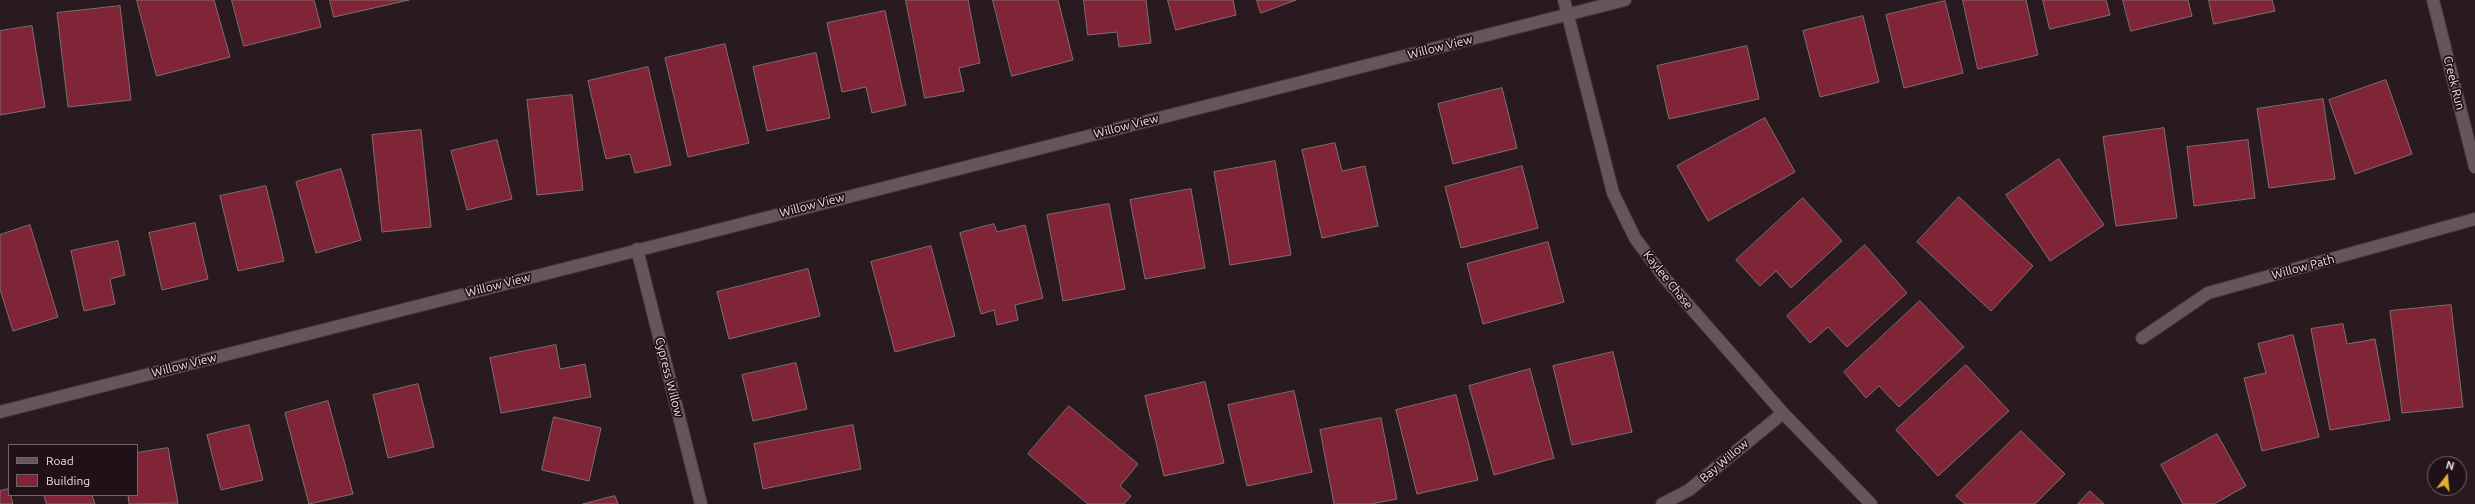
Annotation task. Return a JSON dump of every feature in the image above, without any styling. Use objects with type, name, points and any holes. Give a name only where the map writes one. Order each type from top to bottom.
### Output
[{"type":"street","name":"Kaylee Chase","points":[[1564,0],[1613,193],[1635,238],[1663,276],[1783,413],[1871,504]]},
{"type":"street","name":"Willow View","points":[[0,412],[637,249],[1625,0]]},
{"type":"street","name":"Creek Run","points":[[2433,0],[2475,167]]},
{"type":"street","name":"Willow Path","points":[[2142,338],[2208,293],[2475,219]]},
{"type":"street","name":"Cypress Willow","points":[[637,249],[701,504]]},
{"type":"street","name":"Bay Willow","points":[[1662,504],[1689,490],[1783,413]]},
{"type":"building","points":[[137,0],[214,0],[230,57],[157,76]]},
{"type":"building","points":[[232,0],[314,0],[321,27],[244,46]]},
{"type":"building","points":[[330,0],[409,0],[334,17]]},
{"type":"building","points":[[906,0],[968,0],[980,63],[959,68],[964,91],[925,98]]},
{"type":"building","points":[[993,0],[1058,0],[1073,60],[1012,76]]},
{"type":"building","points":[[1084,0],[1146,0],[1151,43],[1119,47],[1117,32],[1088,35]]},
{"type":"building","points":[[1168,0],[1233,0],[1236,15],[1176,30]]},
{"type":"building","points":[[1257,0],[1296,0],[1261,13]]},
{"type":"building","points":[[1963,0],[2026,0],[2038,55],[1978,69]]},
{"type":"building","points":[[2043,0],[2106,0],[2110,15],[2050,29]]},
{"type":"building","points":[[2123,0],[2188,0],[2192,16],[2131,31]]},
{"type":"building","points":[[2209,0],[2272,0],[2275,11],[2214,24]]},
{"type":"building","points":[[1945,1],[1963,73],[1904,88],[1886,15]]},
{"type":"building","points":[[120,6],[131,100],[68,107],[57,13]]},
{"type":"building","points":[[885,11],[906,105],[872,113],[866,87],[842,92],[827,23]]},
{"type":"building","points":[[1863,16],[1879,82],[1820,97],[1803,31]]},
{"type":"building","points":[[32,26],[45,107],[0,115],[0,31]]},
{"type":"building","points":[[725,44],[749,143],[688,157],[665,58]]},
{"type":"building","points":[[1747,46],[1759,99],[1669,119],[1657,66]]},
{"type":"building","points":[[816,53],[830,118],[767,131],[753,67]]},
{"type":"building","points":[[648,67],[671,165],[635,173],[630,154],[606,159],[588,81]]},
{"type":"building","points":[[2386,80],[2412,154],[2355,174],[2329,100]]},
{"type":"building","points":[[1502,88],[1517,148],[1453,164],[1438,104]]},
{"type":"building","points":[[572,95],[583,190],[537,195],[527,100]]},
{"type":"building","points":[[2323,99],[2335,179],[2269,188],[2257,109]]},
{"type":"building","points":[[1765,118],[1795,172],[1708,221],[1677,166]]},
{"type":"building","points":[[2164,128],[2177,218],[2116,226],[2103,137]]},
{"type":"building","points":[[421,130],[431,227],[382,232],[372,135]]},
{"type":"building","points":[[497,140],[512,199],[467,210],[451,151]]},
{"type":"building","points":[[2248,140],[2255,198],[2194,206],[2187,147]]},
{"type":"building","points":[[1335,143],[1342,171],[1365,166],[1378,226],[1322,238],[1302,150]]},
{"type":"building","points":[[2059,159],[2104,225],[2050,261],[2006,195]]},
{"type":"building","points":[[1275,161],[1291,255],[1230,265],[1214,172]]},
{"type":"building","points":[[1522,166],[1538,228],[1461,248],[1445,187]]},
{"type":"building","points":[[341,169],[361,240],[316,253],[296,182]]},
{"type":"building","points":[[266,186],[284,261],[238,271],[220,196]]},
{"type":"building","points":[[1191,189],[1205,268],[1145,279],[1130,200]]},
{"type":"building","points":[[1959,197],[2033,266],[1991,311],[1917,242]]},
{"type":"building","points":[[1803,198],[1842,241],[1791,288],[1776,271],[1760,286],[1736,260]]},
{"type":"building","points":[[1109,204],[1125,289],[1063,301],[1047,215]]},
{"type":"building","points":[[195,223],[208,279],[162,290],[149,233]]},
{"type":"building","points":[[994,224],[997,232],[1025,225],[1043,298],[1015,305],[1018,320],[997,325],[994,310],[981,314],[960,233]]},
{"type":"building","points":[[30,225],[58,317],[13,331],[0,289],[0,235]]},
{"type":"building","points":[[118,241],[125,275],[110,279],[115,304],[84,311],[71,251]]},
{"type":"building","points":[[1548,242],[1564,302],[1483,324],[1467,264]]},
{"type":"building","points":[[1865,245],[1907,293],[1847,347],[1828,327],[1810,343],[1787,316]]},
{"type":"building","points":[[931,246],[955,336],[895,352],[871,262]]},
{"type":"building","points":[[808,269],[820,316],[729,339],[717,292]]},
{"type":"building","points":[[1920,301],[1964,347],[1899,407],[1879,386],[1866,398],[1844,372]]},
{"type":"building","points":[[2451,305],[2463,407],[2402,413],[2390,311]]},
{"type":"building","points":[[2343,324],[2347,344],[2375,339],[2390,420],[2330,430],[2311,329]]},
{"type":"building","points":[[2293,335],[2319,437],[2262,451],[2244,378],[2266,373],[2258,344]]},
{"type":"building","points":[[556,345],[560,369],[585,364],[591,397],[501,413],[490,358]]},
{"type":"building","points":[[1613,352],[1632,432],[1572,445],[1553,366]]},
{"type":"building","points":[[796,363],[807,409],[753,421],[742,375]]},
{"type":"building","points":[[1966,365],[2009,411],[1938,476],[1896,430]]},
{"type":"building","points":[[1530,369],[1554,458],[1494,475],[1469,386]]},
{"type":"building","points":[[1205,382],[1224,463],[1164,476],[1145,396]]},
{"type":"building","points":[[418,384],[434,447],[388,458],[373,395]]},
{"type":"building","points":[[1294,391],[1312,472],[1247,486],[1228,405]]},
{"type":"building","points":[[1456,395],[1478,480],[1417,494],[1396,410]]},
{"type":"building","points":[[328,401],[353,494],[309,504],[285,413]]},
{"type":"building","points":[[1069,406],[1138,464],[1120,486],[1131,496],[1124,504],[1088,504],[1028,454]]},
{"type":"building","points":[[554,417],[601,428],[589,481],[542,470]]},
{"type":"building","points":[[1381,418],[1397,499],[1371,504],[1334,504],[1320,430]]},
{"type":"building","points":[[249,425],[263,480],[221,490],[207,435]]},
{"type":"building","points":[[853,425],[861,469],[763,489],[754,444]]},
{"type":"building","points":[[2021,431],[2065,474],[2035,504],[1965,504],[1956,496]]},
{"type":"building","points":[[2217,434],[2246,486],[2214,504],[2183,504],[2161,465]]},
{"type":"building","points":[[168,448],[178,503],[129,504],[128,496],[138,496],[138,453]]},
{"type":"building","points":[[8,489],[8,496],[11,496],[13,504],[0,504],[0,491]]},
{"type":"building","points":[[2090,491],[2104,504],[2078,504]]},
{"type":"building","points":[[44,496],[92,496],[95,504],[47,504]]},
{"type":"building","points":[[615,496],[618,504],[583,504]]}]
